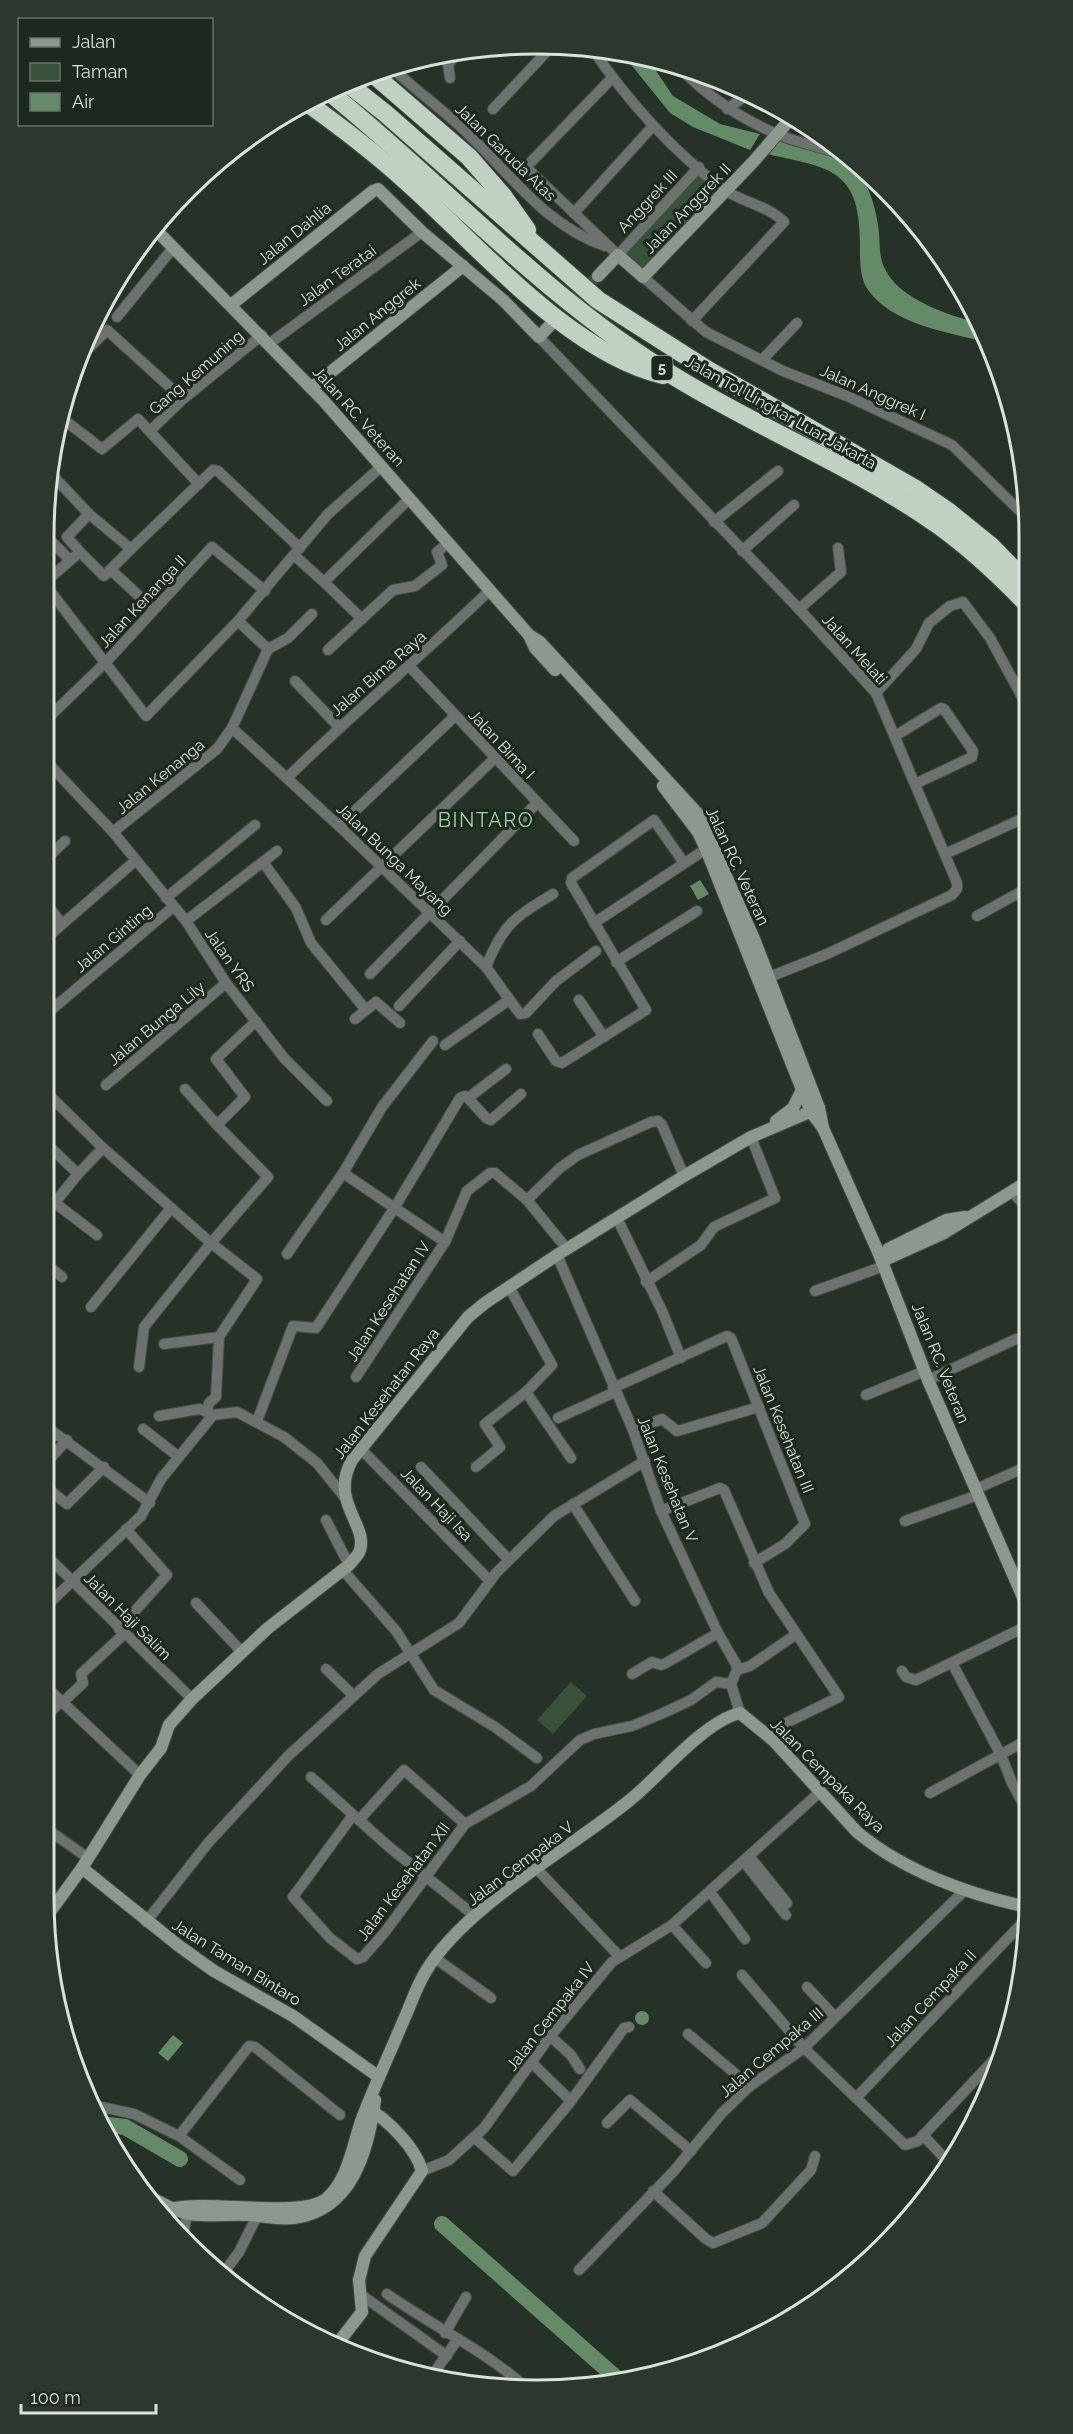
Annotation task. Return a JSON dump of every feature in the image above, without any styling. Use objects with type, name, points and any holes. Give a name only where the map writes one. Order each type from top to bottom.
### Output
[{"type":"highway","points":[[381,80],[469,157],[502,196],[545,255]]},
{"type":"highway","name":"Jalan Tol Lingkar Luar Jakarta","points":[[355,90],[598,300],[654,338],[866,459],[949,512],[990,546],[1019,575]]},
{"type":"highway","name":"Jalan Tol Lingkar Luar Jakarta","points":[[337,98],[377,130],[552,291],[677,378],[856,475],[937,524],[982,559],[1019,596]]},
{"type":"highway","points":[[314,109],[406,182],[525,290],[585,339],[644,371],[677,378]]},
{"type":"main road","name":"Jalan Anggrek II","points":[[643,277],[786,124]]},
{"type":"main road","name":"Jalan Dahlia","points":[[231,305],[378,189],[422,232]]},
{"type":"main road","points":[[422,232],[503,300],[539,337],[552,323]]},
{"type":"main road","name":"Jalan RC. Veteran","points":[[161,235],[266,339],[382,466],[529,635],[535,648],[699,815],[715,847],[815,1110],[882,1260],[927,1376],[1019,1588]]},
{"type":"main road","points":[[598,276],[618,255],[643,277]]},
{"type":"main road","name":"Jalan Anggrek","points":[[311,388],[463,266]]},
{"type":"main road","name":"Jalan RC. Veteran","points":[[665,782],[698,832],[706,849],[764,979],[802,1090],[815,1110]]},
{"type":"main road","name":"Jalan Kesehatan Raya","points":[[54,1905],[85,1863],[140,1775],[161,1748],[169,1725],[192,1699],[242,1652],[345,1567],[360,1550],[360,1540],[346,1499],[345,1474],[361,1449],[449,1337],[484,1303],[684,1176],[754,1136],[793,1108],[802,1090]]},
{"type":"main road","name":"Jalan Kesehatan Raya","points":[[754,1136],[815,1110]]},
{"type":"main road","points":[[882,1260],[946,1220],[967,1217],[1019,1187]]},
{"type":"main road","name":"Jalan Cempaka Raya","points":[[740,1713],[773,1740],[871,1844],[964,1891],[1019,1905]]},
{"type":"main road","name":"Jalan Cempaka V","points":[[237,2210],[255,2213],[294,2208],[318,2204],[327,2198],[343,2174],[370,2109],[378,2082],[421,1980],[435,1958],[475,1916],[633,1798],[691,1744],[731,1715],[740,1713]]},
{"type":"main road","name":"Jalan Taman Bintaro","points":[[85,1863],[146,1922],[214,1971],[293,2016],[378,2082]]},
{"type":"main road","points":[[342,2338],[362,2312],[360,2271],[371,2244],[422,2171],[419,2162],[400,2137],[370,2109]]},
{"type":"main road","points":[[164,2203],[187,2214],[237,2210]]},
{"type":"main road","points":[[175,2208],[194,2204],[237,2210]]},
{"type":"street","points":[[493,109],[544,54]]},
{"type":"street","points":[[598,58],[612,78],[653,126],[725,191],[784,222],[692,321]]},
{"type":"street","points":[[450,62],[448,65],[450,78]]},
{"type":"street","name":"Jalan Garuda Atas","points":[[399,74],[465,131],[519,189],[540,207],[588,240],[608,248]]},
{"type":"street","points":[[612,78],[527,167],[608,248],[618,255]]},
{"type":"street","points":[[702,84],[727,109],[776,137],[822,148]]},
{"type":"street","points":[[727,109],[740,100]]},
{"type":"street","points":[[574,213],[653,126]]},
{"type":"street","name":"Anggrek III","points":[[618,255],[699,167]]},
{"type":"street","name":"Jalan Teratai","points":[[266,339],[422,232]]},
{"type":"street","points":[[117,317],[173,248]]},
{"type":"street","name":"Jalan Anggrek I","points":[[643,277],[706,332],[762,360],[952,445],[1018,509]]},
{"type":"street","points":[[762,360],[797,323]]},
{"type":"street","points":[[96,341],[107,330],[183,399]]},
{"type":"street","name":"Jalan Melati","points":[[539,337],[799,609],[876,693],[958,886],[952,896],[827,954],[764,979]]},
{"type":"street","name":"Gang Kemuning","points":[[150,431],[183,399],[266,339]]},
{"type":"street","points":[[68,422],[102,449],[138,419],[199,484]]},
{"type":"street","points":[[54,596],[146,716],[238,621],[328,514],[382,466]]},
{"type":"street","points":[[89,514],[67,537],[102,576],[111,570],[210,471],[218,471],[362,619]]},
{"type":"street","points":[[714,522],[778,471]]},
{"type":"street","points":[[57,480],[89,514],[131,549]]},
{"type":"street","points":[[324,582],[410,498]]},
{"type":"street","points":[[742,551],[794,505]]},
{"type":"street","points":[[328,650],[393,591],[415,586],[442,565],[437,552],[448,543]]},
{"type":"street","points":[[54,544],[70,561]]},
{"type":"street","name":"Jalan Kenanga II","points":[[54,712],[106,662],[213,547],[265,591]]},
{"type":"street","points":[[799,609],[841,572],[838,548]]},
{"type":"street","points":[[54,575],[80,552]]},
{"type":"street","points":[[111,570],[154,610]]},
{"type":"street","name":"Jalan Bima Raya","points":[[287,778],[339,727],[410,667],[489,591]]},
{"type":"street","points":[[876,693],[916,649],[929,622],[950,606],[963,602],[990,638],[1019,691]]},
{"type":"street","points":[[238,621],[268,649],[288,638],[312,614]]},
{"type":"street","name":"Jalan Kenanga","points":[[113,832],[208,759],[232,728],[268,649]]},
{"type":"street","name":"Jalan Bima I","points":[[410,667],[494,759],[574,841]]},
{"type":"street","points":[[295,681],[339,727]]},
{"type":"street","points":[[895,736],[939,708],[944,709],[973,751],[973,756],[915,784]]},
{"type":"street","points":[[339,826],[455,716]]},
{"type":"street","name":"Jalan Bunga Mayang","points":[[232,728],[460,941],[486,967],[520,1014],[529,1010],[556,981],[596,951]]},
{"type":"street","points":[[326,920],[494,759]]},
{"type":"street","name":"Jalan YRS","points":[[54,770],[113,832],[186,921],[226,983],[284,1058],[327,1101]]},
{"type":"street","points":[[370,974],[537,803]]},
{"type":"street","points":[[538,1034],[560,1064],[645,1012],[646,1007],[616,962],[571,883],[572,878],[651,821],[657,822],[684,863]]},
{"type":"street","points":[[945,854],[1019,822]]},
{"type":"street","name":"Jalan Ginting","points":[[54,1007],[255,825]]},
{"type":"street","points":[[54,851],[65,841]]},
{"type":"street","points":[[594,923],[706,849]]},
{"type":"street","points":[[186,921],[242,884],[277,851]]},
{"type":"street","points":[[54,931],[135,861]]},
{"type":"street","points":[[263,862],[296,908],[311,943],[366,1010]]},
{"type":"street","points":[[977,916],[1019,893]]},
{"type":"street","points":[[486,967],[495,943],[516,917],[553,894]]},
{"type":"street","points":[[616,962],[697,911]]},
{"type":"street","points":[[54,914],[62,924]]},
{"type":"street","points":[[399,1006],[460,941]]},
{"type":"street","name":"Jalan Bunga Lily","points":[[106,1085],[226,983]]},
{"type":"street","points":[[445,1045],[509,1000]]},
{"type":"street","points":[[579,1000],[604,1037]]},
{"type":"street","points":[[354,1019],[376,1002],[400,1023]]},
{"type":"street","points":[[217,1125],[245,1095],[216,1059],[256,1021]]},
{"type":"street","points":[[287,1254],[343,1173],[382,1107],[433,1041]]},
{"type":"street","points":[[468,1098],[506,1069]]},
{"type":"street","points":[[139,1368],[144,1326],[268,1177],[185,1089]]},
{"type":"street","points":[[258,1421],[293,1326],[316,1328],[325,1310],[395,1207],[460,1098],[464,1096],[468,1098],[486,1118],[491,1120],[521,1094]]},
{"type":"street","points":[[54,1099],[171,1208],[256,1279],[219,1337],[216,1397],[209,1403],[210,1413],[179,1457],[160,1479],[150,1503],[54,1598]]},
{"type":"street","points":[[527,1200],[560,1168],[578,1155],[651,1122],[658,1121],[662,1125],[684,1176]]},
{"type":"street","points":[[646,1282],[701,1245],[714,1227],[775,1198],[754,1136]]},
{"type":"street","points":[[97,1234],[55,1203],[78,1174],[104,1148]]},
{"type":"street","points":[[54,1151],[78,1174]]},
{"type":"street","name":"Jalan Kesehatan IV","points":[[343,1173],[444,1242]]},
{"type":"street","name":"Jalan Kesehatan IV","points":[[356,1377],[444,1242],[467,1191],[490,1173],[495,1173],[527,1200],[562,1252]]},
{"type":"street","points":[[1012,1191],[1019,1199]]},
{"type":"street","points":[[91,1307],[171,1208]]},
{"type":"street","points":[[618,1220],[646,1282],[663,1313],[681,1358]]},
{"type":"street","name":"Jalan Kesehatan V","points":[[562,1252],[614,1390],[645,1461],[661,1510],[737,1670]]},
{"type":"street","points":[[815,1291],[882,1260]]},
{"type":"street","points":[[54,1270],[62,1277]]},
{"type":"street","points":[[476,1467],[500,1447],[485,1424],[526,1392],[552,1365],[509,1287]]},
{"type":"street","name":"Jalan Kesehatan III","points":[[558,1418],[729,1336],[805,1524],[785,1544],[754,1563]]},
{"type":"street","points":[[164,1344],[219,1337]]},
{"type":"street","points":[[866,1395],[927,1376],[1016,1339]]},
{"type":"street","points":[[526,1392],[571,1458]]},
{"type":"street","points":[[633,1430],[662,1419],[677,1431],[759,1407]]},
{"type":"street","points":[[159,1416],[200,1409],[210,1413],[231,1411],[258,1421],[284,1437],[317,1463],[346,1499]]},
{"type":"street","points":[[143,1429],[179,1457]]},
{"type":"street","points":[[54,1432],[150,1503]]},
{"type":"street","points":[[54,1454],[67,1440]]},
{"type":"street","name":"Jalan Haji Isa","points":[[361,1449],[490,1581]]},
{"type":"street","points":[[146,1922],[245,1800],[289,1755],[378,1674],[459,1623],[490,1581],[546,1523],[645,1461]]},
{"type":"street","points":[[54,1493],[67,1504],[104,1467]]},
{"type":"street","points":[[421,1467],[509,1560]]},
{"type":"street","points":[[905,1521],[977,1492],[1019,1471]]},
{"type":"street","points":[[661,1510],[723,1488],[754,1563],[795,1635],[839,1697],[786,1723]]},
{"type":"street","points":[[573,1504],[635,1601]]},
{"type":"street","points":[[326,1520],[345,1567],[396,1631],[408,1653],[440,1695],[495,1727],[537,1758]]},
{"type":"street","points":[[54,1709],[83,1683],[81,1674],[122,1632],[167,1575],[126,1529]]},
{"type":"street","name":"Jalan Haji Salim","points":[[54,1563],[192,1699]]},
{"type":"street","points":[[196,1603],[242,1652]]},
{"type":"street","points":[[902,1671],[906,1677],[916,1680],[1019,1630]]},
{"type":"street","points":[[632,1674],[652,1662],[661,1665],[666,1663],[718,1633]]},
{"type":"street","points":[[740,1713],[731,1684],[737,1670],[750,1666],[795,1635]]},
{"type":"street","points":[[952,1663],[1001,1755],[1019,1795]]},
{"type":"street","points":[[326,1669],[354,1696]]},
{"type":"street","name":"Jalan Kesehatan XII","points":[[356,1817],[293,1895],[299,1905],[342,1949],[357,1959],[363,1957],[426,1878],[465,1824],[531,1786],[580,1740],[594,1734],[632,1726],[661,1714],[691,1700],[716,1682],[731,1684]]},
{"type":"street","points":[[54,1694],[140,1775]]},
{"type":"street","points":[[930,1792],[1019,1745]]},
{"type":"street","points":[[356,1817],[404,1770],[465,1824]]},
{"type":"street","points":[[311,1777],[426,1878],[475,1916]]},
{"type":"street","name":"Jalan Cempaka IV","points":[[422,2171],[449,2160],[475,2138],[498,2112],[550,2036],[619,1956],[672,1925],[820,1792]]},
{"type":"street","points":[[54,1836],[85,1863]]},
{"type":"street","points":[[746,1859],[783,1912]]},
{"type":"street","points":[[537,1869],[619,1956]]},
{"type":"street","name":"Jalan Cempaka III","points":[[579,2270],[750,2086],[804,2048],[964,1891]]},
{"type":"street","points":[[710,1892],[745,1940]]},
{"type":"street","points":[[672,1925],[706,1963]]},
{"type":"street","name":"Jalan Cempaka II","points":[[856,2098],[1018,1927]]},
{"type":"street","points":[[435,1958],[490,1998]]},
{"type":"street","points":[[742,1975],[804,2048],[900,2142],[913,2145],[988,2066]]},
{"type":"street","points":[[807,1988],[835,2017]]},
{"type":"street","points":[[475,2138],[513,2171],[572,2101],[624,2028],[629,2027]]},
{"type":"street","points":[[688,2034],[750,2086]]},
{"type":"street","points":[[550,2036],[571,2055],[580,2068]]},
{"type":"street","points":[[179,2136],[245,2048],[249,2046],[255,2047],[340,2115]]},
{"type":"street","points":[[531,2062],[572,2101]]},
{"type":"street","points":[[607,2123],[630,2100],[692,2151]]},
{"type":"street","points":[[102,2107],[134,2114],[179,2136],[240,2180]]},
{"type":"street","points":[[923,2135],[943,2157]]},
{"type":"street","points":[[653,2191],[706,2240],[713,2243],[762,2223],[811,2170],[815,2156]]},
{"type":"street","points":[[228,2268],[239,2252],[255,2213]]},
{"type":"street","points":[[185,2228],[187,2214]]},
{"type":"street","points":[[360,2294],[447,2356]]},
{"type":"street","points":[[387,2294],[516,2378]]},
{"type":"street","points":[[445,2333],[466,2297]]},
{"type":"street","points":[[437,2370],[458,2339]]},
{"type":"green space","points":[[697,172],[720,193],[644,275],[621,254]]},
{"type":"green space","points":[[571,1682],[587,1696],[553,1734],[537,1720]]},
{"type":"water","points":[[630,63],[654,68],[673,96],[720,124],[760,134],[750,150],[693,127],[670,113]]},
{"type":"water","points":[[775,138],[828,153],[855,174],[865,183],[874,204],[882,260],[892,280],[901,289],[926,304],[967,320],[977,340],[905,319],[877,300],[866,287],[862,276],[858,217],[854,198],[846,184],[835,174],[821,167],[763,153]]},
{"type":"water","points":[[700,880],[709,894],[698,900],[690,886]]},
{"type":"water","points":[[642,2011],[647,2013],[649,2018],[647,2023],[642,2025],[637,2023],[635,2018],[637,2013]]},
{"type":"water","points":[[173,2035],[183,2043],[168,2061],[158,2053]]},
{"type":"waterway","points":[[112,2125],[125,2127],[180,2159]]},
{"type":"waterway","points":[[442,2224],[612,2374]]},
{"type":"tunnel","points":[[552,323],[598,276]]},
{"type":"district","name":"BINTARO","points":[[486,820]]}]
